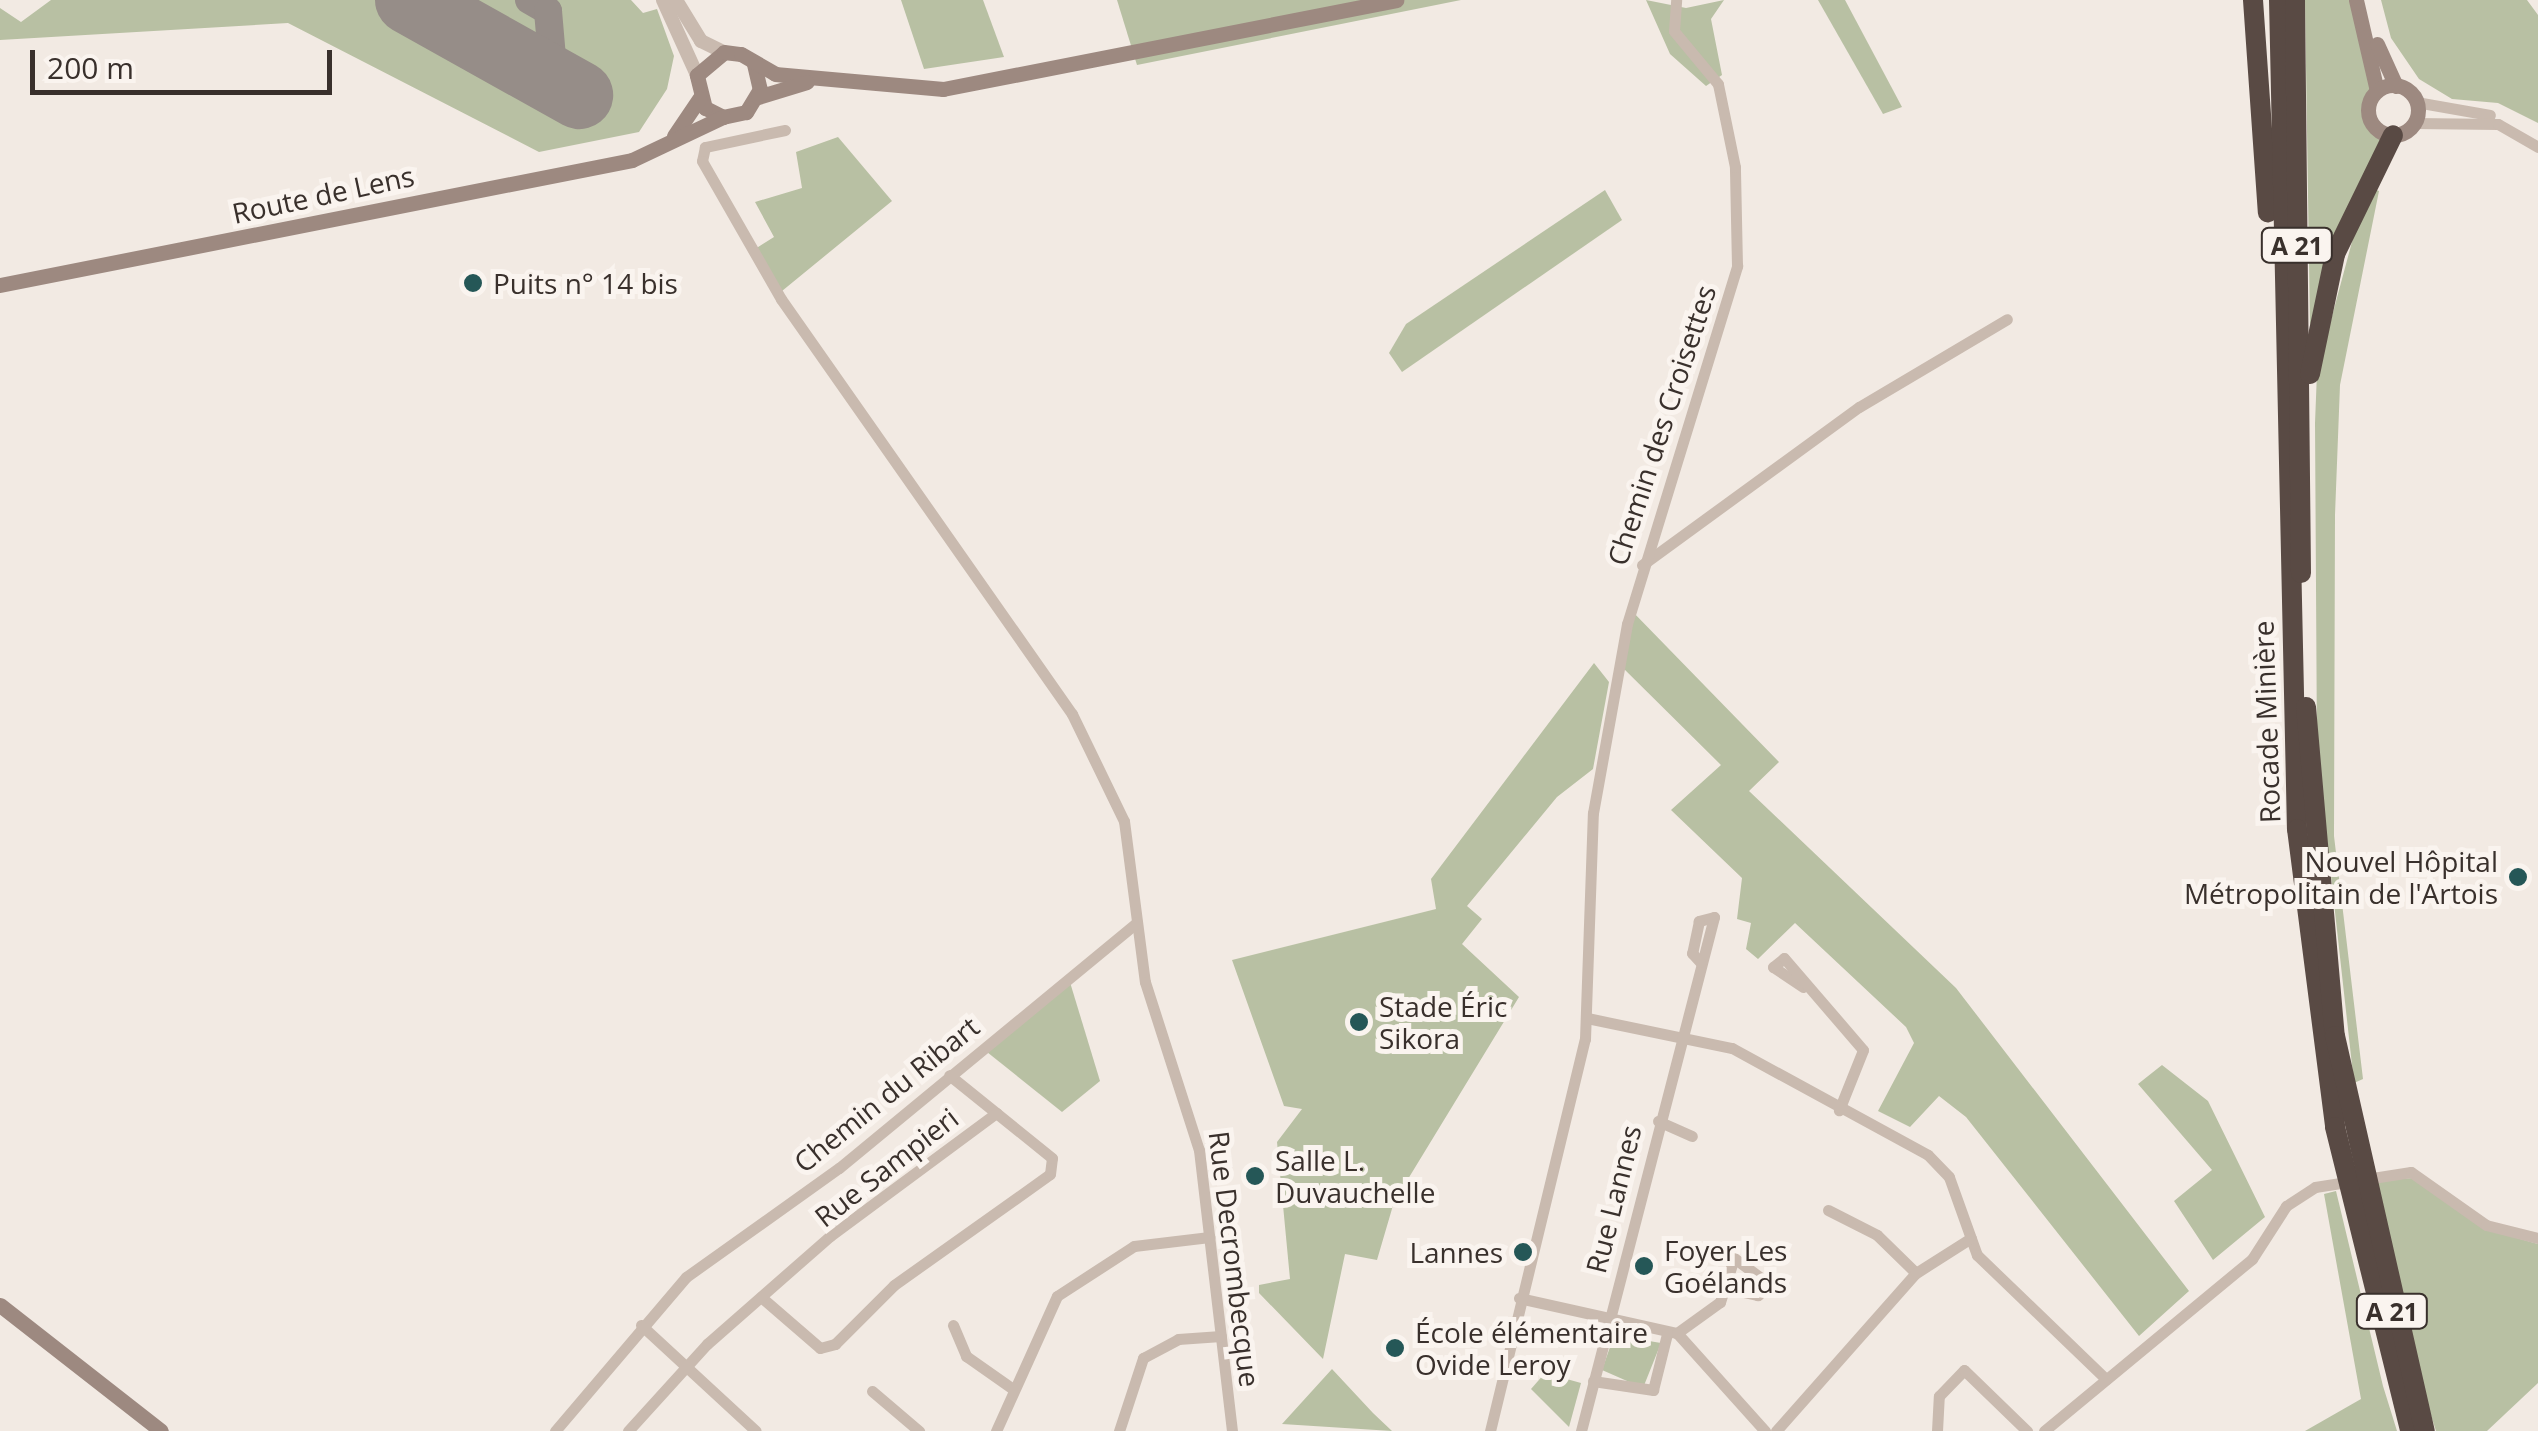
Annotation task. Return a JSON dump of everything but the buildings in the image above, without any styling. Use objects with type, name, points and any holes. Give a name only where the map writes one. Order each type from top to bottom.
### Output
[{"type":"highway","points":[[2253,0],[2282,419]]},
{"type":"highway","name":"Rocade Minière","points":[[2279,0],[2282,419],[2297,829],[2351,1168],[2410,1431]]},
{"type":"highway","name":"Rocade Minière","points":[[2295,0],[2300,490],[2317,882],[2351,1168]]},
{"type":"highway","points":[[2300,490],[2324,288],[2394,135]]},
{"type":"highway","name":"Rocade Minière","points":[[2357,1193],[2425,1431]]},
{"type":"main road","points":[[656,152],[688,124],[699,99],[697,74],[724,52],[754,64],[820,80],[974,84],[1396,0]]},
{"type":"main road","points":[[2360,0],[2396,86],[2416,102],[2414,123],[2394,135],[2370,120],[2377,91],[2360,0]]},
{"type":"main road","points":[[754,64],[758,97]]},
{"type":"main road","points":[[699,99],[731,116],[758,97],[820,80]]},
{"type":"main road","points":[[2377,91],[2396,86]]},
{"type":"main road","name":"Route de Lens","points":[[0,286],[656,152],[731,116]]},
{"type":"main road","points":[[0,1305],[162,1431]]},
{"type":"street","points":[[663,0],[697,74]]},
{"type":"street","points":[[676,0],[701,41],[724,52]]},
{"type":"street","name":"Chemin des Croisettes","points":[[1490,1431],[1587,1018],[1593,813],[1642,565],[1737,266],[1735,167],[1718,84],[1678,38],[1678,3]]},
{"type":"street","points":[[2416,102],[2498,116],[2538,138]]},
{"type":"street","points":[[731,116],[742,139],[786,130]]},
{"type":"street","points":[[2414,123],[2498,124],[2538,147]]},
{"type":"street","name":"Rue Decrombecque","points":[[742,139],[700,156],[749,247],[1103,765],[1133,862],[1137,922],[1152,1008],[1192,1119],[1232,1431]]},
{"type":"street","points":[[1642,565],[1858,406],[2007,319]]},
{"type":"street","name":"Chemin du Ribart","points":[[555,1431],[663,1299],[1137,922]]},
{"type":"street","name":"Rue Lannes","points":[[1581,1431],[1700,962]]},
{"type":"street","points":[[1803,987],[1863,1050],[1839,1110]]},
{"type":"street","points":[[1587,1018],[1732,1048],[1839,1110],[1928,1155],[1949,1177],[1971,1238],[1999,1283],[2061,1327],[2106,1379]]},
{"type":"street","name":"Rue Sampieri","points":[[761,1297],[820,1348],[835,1344],[894,1285],[1050,1174],[1052,1158],[949,1075]]},
{"type":"street","name":"Rue Sampieri","points":[[628,1431],[687,1366],[761,1297],[996,1114]]},
{"type":"street","points":[[1658,1121],[1692,1136]]},
{"type":"street","points":[[2044,1431],[2252,1258],[2286,1206],[2315,1187],[2411,1172],[2486,1226],[2538,1238]]},
{"type":"street","points":[[1828,1210],[1878,1234],[1916,1274]]},
{"type":"street","points":[[996,1431],[1042,1314],[1106,1258],[1209,1237]]},
{"type":"street","points":[[1776,1431],[1916,1274],[1971,1238]]},
{"type":"street","points":[[1593,1381],[1653,1390],[1672,1333],[1726,1288]]},
{"type":"street","points":[[1519,1298],[1672,1333],[1765,1431]]},
{"type":"street","points":[[952,1325],[966,1356],[1013,1388]]},
{"type":"street","points":[[642,1326],[756,1431]]},
{"type":"street","points":[[1118,1431],[1143,1358],[1178,1339],[1221,1336]]},
{"type":"street","points":[[1936,1431],[1939,1396],[1964,1370],[2027,1431]]},
{"type":"street","points":[[872,1391],[919,1431]]},
{"type":"green space","points":[[51,0],[631,0],[643,13],[657,9],[674,56],[667,89],[639,132],[539,152],[288,23],[0,40],[0,8],[21,22]]},
{"type":"green space","points":[[901,0],[983,0],[1004,57],[924,69]]},
{"type":"green space","points":[[1117,0],[1461,0],[1137,65]]},
{"type":"green space","points":[[1646,0],[1686,8],[1724,0],[1711,19],[1722,75],[1706,86],[1670,54]]},
{"type":"green space","points":[[1818,0],[1845,0],[1902,107],[1883,114]]},
{"type":"green space","points":[[2305,0],[2353,0],[2371,86],[2363,119],[2384,140],[2340,225],[2310,326]]},
{"type":"green space","points":[[2381,0],[2527,0],[2538,15],[2538,123],[2498,103],[2452,99],[2419,79],[2391,38]]},
{"type":"green space","points":[[838,137],[892,201],[782,291],[755,249],[774,237],[755,202],[802,188],[796,152]]},
{"type":"green space","points":[[2367,186],[2379,191],[2340,385],[2335,515],[2334,836],[2363,1079],[2354,1083],[2317,750],[2315,423],[2317,372]]},
{"type":"green space","points":[[1605,190],[1622,220],[1402,372],[1389,353],[1406,324]]},
{"type":"green space","points":[[1630,609],[1779,762],[1749,791],[1956,988],[2189,1291],[2139,1336],[1966,1117],[1939,1096],[1910,1127],[1878,1111],[1914,1043],[1906,1027],[1795,923],[1758,959],[1746,949],[1751,923],[1737,919],[1742,878],[1671,810],[1721,765],[1619,664]]},
{"type":"green space","points":[[1594,663],[1609,682],[1593,769],[1557,797],[1467,906],[1482,919],[1462,944],[1519,997],[1394,1202],[1377,1260],[1345,1254],[1323,1359],[1259,1293],[1259,1285],[1290,1279],[1277,1142],[1302,1109],[1284,1106],[1232,960],[1436,909],[1431,879]]},
{"type":"green space","points":[[1069,979],[1100,1081],[1062,1112],[982,1048]]},
{"type":"green space","points":[[2162,1065],[2208,1101],[2265,1217],[2213,1260],[2174,1201],[2212,1170],[2138,1084]]},
{"type":"green space","points":[[2414,1178],[2485,1229],[2538,1244],[2538,1383],[2487,1431],[2436,1431],[2428,1406],[2372,1180]]},
{"type":"green space","points":[[2336,1191],[2397,1431],[2305,1431],[2361,1399],[2324,1194]]},
{"type":"green space","points":[[1617,1327],[1619,1336],[1661,1343],[1643,1388],[1602,1370]]},
{"type":"green space","points":[[1332,1369],[1373,1413],[1392,1431],[1282,1424]]},
{"type":"green space","points":[[1545,1373],[1581,1383],[1569,1427],[1531,1389]]},
{"type":"taxiway","points":[[529,0],[548,11],[554,81]]},
{"type":"runway","points":[[409,0],[579,95]]},
{"type":"place","name":"Puits n° 14 bis","points":[[473,283]]},
{"type":"place","name":"Nouvel Hôpital Métropolitain de l'Artois","points":[[2518,877]]},
{"type":"place","name":"Stade Éric Sikora","points":[[1359,1022]]},
{"type":"place","name":"Salle L. Duvauchelle","points":[[1255,1176]]},
{"type":"place","name":"Lannes","points":[[1523,1252]]},
{"type":"place","name":"Foyer Les Goélands","points":[[1644,1266]]},
{"type":"place","name":"École élémentaire Ovide Leroy","points":[[1395,1348]]}]
